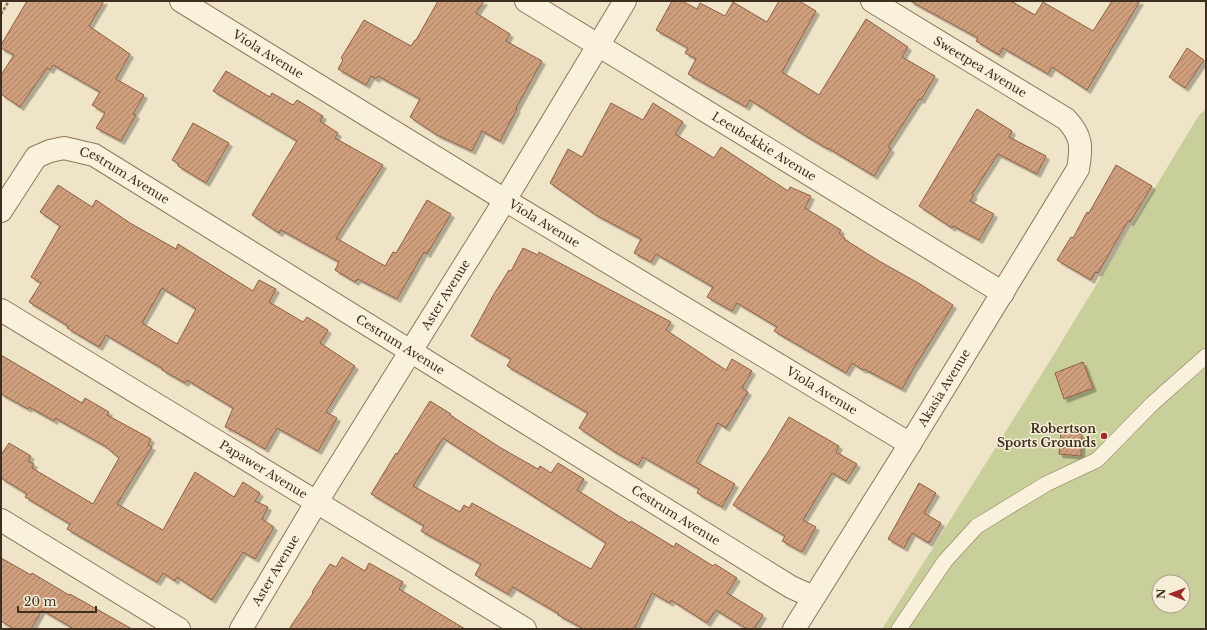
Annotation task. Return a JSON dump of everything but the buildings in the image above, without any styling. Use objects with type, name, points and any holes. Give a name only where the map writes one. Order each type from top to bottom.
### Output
[{"type":"street","name":"Viola Avenue","points":[[181,1],[505,200],[910,444]]},
{"type":"street","name":"Leeubekkie Avenue","points":[[526,1],[1003,293]]},
{"type":"street","name":"Aster Avenue","points":[[241,629],[316,503],[505,200],[625,1]]},
{"type":"street","name":"Sweetpea Avenue","points":[[872,1],[1066,119],[1075,128],[1080,142]]},
{"type":"street","name":"Akasia Avenue","points":[[794,629],[910,444],[1078,169],[1080,142]]},
{"type":"street","name":"Cestrum Avenue","points":[[1,211],[36,157],[50,151],[64,148],[94,155],[411,350],[791,587],[813,597]]},
{"type":"street","name":"Papawer Avenue","points":[[1,310],[524,629]]},
{"type":"street","points":[[1,520],[179,629]]},
{"type":"lane","points":[[899,629],[945,561],[977,526],[1046,484],[1097,460],[1153,403],[1206,356]]},
{"type":"path","points":[[1,14],[9,1]]},
{"type":"green space","name":"Robertson Sports Grounds","points":[[1206,109],[1206,629],[882,629],[1056,351],[1199,115]]},
{"type":"place","name":"Robertson Sports Grounds","points":[[1104,436]]}]
